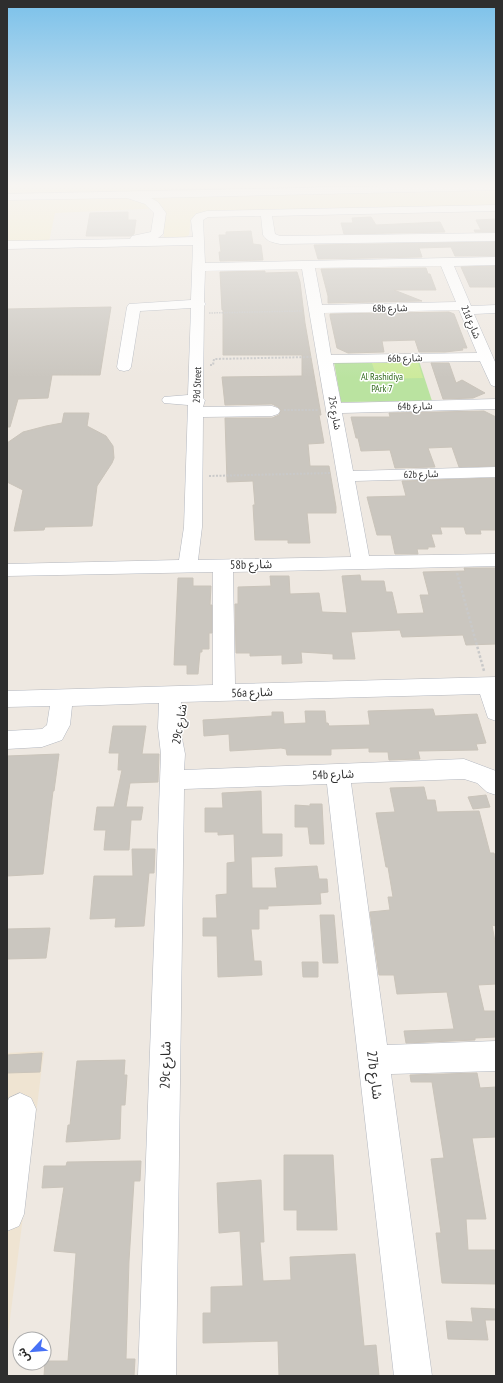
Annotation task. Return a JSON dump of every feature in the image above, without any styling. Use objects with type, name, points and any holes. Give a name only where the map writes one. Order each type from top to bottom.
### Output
[{"type":"street","name":"29d Street","points":[[194,565],[190,540],[193,527],[195,476],[199,249]]},
{"type":"street","points":[[372,249],[377,263]]},
{"type":"street","points":[[199,266],[496,261]]},
{"type":"street","name":"21d شارع","points":[[446,262],[465,308],[488,355],[496,382]]},
{"type":"street","name":"25c شارع","points":[[308,264],[361,562]]},
{"type":"street","points":[[124,367],[134,307],[199,309]]},
{"type":"street","name":"68b شارع","points":[[316,310],[496,309]]},
{"type":"street","name":"66b شارع","points":[[325,358],[488,355]]},
{"type":"street","points":[[170,400],[196,406],[272,411]]},
{"type":"street","name":"64b شارع","points":[[334,409],[496,404]]},
{"type":"street","name":"62b شارع","points":[[345,475],[496,472]]},
{"type":"street","name":"58b شارع","points":[[7,570],[496,560]]},
{"type":"street","points":[[223,565],[224,693]]},
{"type":"street","points":[[492,685],[496,712]]},
{"type":"street","name":"56a شارع","points":[[7,699],[492,685]]},
{"type":"street","name":"29c شارع","points":[[157,1376],[173,767],[169,728],[177,694]]},
{"type":"street","points":[[7,740],[42,738],[54,734],[58,727],[62,698]]},
{"type":"street","name":"54b شارع","points":[[173,767],[338,774],[464,769],[478,773],[493,783]]},
{"type":"street","name":"27b شارع","points":[[338,774],[413,1376]]},
{"type":"street","points":[[374,1060],[496,1056]]},
{"type":"street","points":[[7,1214],[20,1109]]},
{"type":"path","points":[[199,309],[316,310]]},
{"type":"path","points":[[198,365],[214,365],[214,359],[325,358]]},
{"type":"path","points":[[272,411],[334,409]]},
{"type":"path","points":[[195,476],[345,475]]},
{"type":"path","points":[[454,561],[492,685]]},
{"type":"shaded area","points":[[44,1051],[7,1343],[7,1053]]},
{"type":"green space","name":"Al Rashidiya PArk 7","points":[[419,361],[432,401],[341,402],[334,362]]},
{"type":"green space","points":[[418,362],[423,378],[377,379],[372,363]]},
{"type":"building","points":[[221,249],[261,249],[263,260],[220,261],[219,252],[221,252]]},
{"type":"building","points":[[315,249],[419,249],[422,257],[318,259]]},
{"type":"building","points":[[452,249],[496,249],[496,256],[455,256]]},
{"type":"building","points":[[496,266],[496,287],[470,287],[461,267]]},
{"type":"building","points":[[426,268],[436,290],[394,290],[422,301],[328,303],[328,296],[321,269]]},
{"type":"building","points":[[265,271],[265,273],[297,272],[300,282],[324,443],[308,444],[310,466],[329,466],[336,507],[336,513],[307,513],[310,543],[288,543],[288,540],[255,540],[253,481],[227,482],[225,418],[272,418],[279,415],[281,410],[272,404],[225,405],[222,377],[302,376],[302,355],[223,355],[223,310],[220,272]]},
{"type":"building","points":[[111,307],[100,375],[52,375],[48,398],[18,399],[10,427],[7,427],[7,309]]},
{"type":"building","points":[[449,312],[454,314],[467,348],[462,348],[463,350],[419,352],[415,340],[382,341],[384,352],[348,353],[337,348],[330,316],[330,314]]},
{"type":"building","points":[[431,363],[449,363],[456,383],[462,380],[485,393],[473,398],[443,399]]},
{"type":"building","points":[[484,411],[496,417],[496,466],[459,467],[452,447],[428,448],[435,467],[395,468],[390,450],[361,451],[351,417],[390,417],[389,413]]},
{"type":"building","points":[[64,413],[89,413],[87,426],[106,436],[113,446],[114,458],[112,463],[97,486],[92,526],[45,527],[44,530],[14,531],[23,490],[7,482],[7,443],[23,432],[62,423]]},
{"type":"building","points":[[496,478],[496,530],[480,530],[481,534],[466,534],[464,527],[440,527],[442,534],[431,534],[435,547],[428,547],[428,549],[417,549],[418,554],[395,554],[391,535],[377,535],[367,497],[406,496],[402,481]]},
{"type":"building","points":[[464,568],[496,568],[496,644],[466,645],[463,635],[402,637],[400,630],[351,632],[355,659],[333,659],[333,654],[301,652],[302,663],[282,664],[282,655],[250,656],[250,653],[236,653],[235,604],[238,604],[238,587],[271,586],[270,576],[289,576],[290,594],[319,593],[322,612],[347,613],[342,576],[360,575],[361,581],[384,581],[386,592],[392,592],[397,614],[424,613],[420,595],[429,595],[423,572],[465,571]]},
{"type":"building","points":[[178,578],[193,578],[193,586],[211,586],[210,605],[212,605],[212,633],[209,633],[209,649],[202,649],[202,652],[200,652],[198,674],[187,674],[187,665],[174,665]]},
{"type":"building","points":[[433,709],[435,716],[477,714],[486,743],[476,744],[478,750],[418,751],[420,759],[389,760],[388,752],[369,752],[369,748],[331,749],[331,755],[287,755],[286,749],[281,748],[230,751],[229,734],[204,736],[203,720],[272,716],[272,712],[283,712],[284,724],[306,723],[305,711],[325,711],[326,723],[328,723],[329,726],[370,725],[368,711]]},
{"type":"building","points":[[113,726],[146,726],[142,754],[159,754],[158,782],[130,783],[126,807],[143,807],[141,820],[131,820],[129,850],[104,850],[106,830],[94,830],[97,807],[114,807],[122,770],[118,770],[119,753],[109,753]]},
{"type":"building","points":[[59,754],[43,874],[7,876],[7,756]]},
{"type":"building","points":[[424,787],[427,800],[435,800],[437,812],[479,811],[490,853],[494,853],[496,860],[496,926],[492,925],[496,947],[496,984],[478,985],[484,1011],[496,1011],[496,1037],[475,1038],[475,1040],[406,1043],[404,1031],[454,1029],[447,992],[397,994],[394,975],[379,975],[370,912],[390,910],[388,897],[393,897],[376,813],[395,812],[390,788]]},
{"type":"building","points":[[261,791],[262,834],[282,834],[282,856],[251,857],[252,888],[277,888],[275,868],[317,866],[319,879],[327,879],[328,892],[320,893],[321,904],[268,906],[268,909],[259,909],[259,929],[251,929],[254,961],[261,961],[262,975],[218,977],[217,936],[203,936],[203,918],[217,918],[216,895],[227,894],[227,863],[235,862],[234,834],[218,835],[218,832],[205,832],[205,808],[223,808],[222,793]]},
{"type":"building","points":[[486,795],[490,807],[473,809],[468,797]]},
{"type":"building","points":[[310,804],[322,804],[324,844],[310,844],[308,827],[295,827],[295,805],[310,806]]},
{"type":"building","points":[[132,849],[155,849],[154,873],[149,873],[144,926],[115,927],[116,918],[90,919],[94,876],[133,876]]},
{"type":"building","points":[[320,915],[334,915],[338,963],[323,963]]},
{"type":"building","points":[[50,928],[46,958],[7,959],[7,929]]},
{"type":"building","points":[[302,962],[318,962],[318,977],[303,977]]},
{"type":"building","points":[[42,1053],[40,1072],[7,1073],[7,1055]]},
{"type":"building","points":[[125,1060],[124,1075],[127,1075],[125,1105],[121,1105],[120,1139],[66,1142],[68,1125],[70,1125],[77,1061]]},
{"type":"building","points":[[477,1073],[480,1088],[496,1087],[496,1137],[472,1138],[486,1219],[466,1219],[468,1250],[496,1250],[496,1284],[442,1283],[436,1233],[441,1233],[431,1159],[444,1158],[432,1082],[411,1082],[410,1075]]},
{"type":"building","points":[[284,1155],[333,1155],[337,1230],[297,1230],[297,1210],[284,1210]]},
{"type":"building","points":[[141,1161],[140,1181],[134,1181],[129,1261],[126,1359],[135,1359],[134,1376],[44,1376],[44,1371],[52,1371],[52,1361],[68,1361],[76,1253],[54,1251],[64,1187],[42,1188],[44,1166],[66,1166],[67,1162]]},
{"type":"building","points":[[261,1180],[264,1242],[260,1242],[263,1281],[291,1280],[290,1257],[355,1254],[364,1346],[376,1345],[379,1376],[279,1376],[278,1341],[203,1343],[203,1313],[211,1313],[211,1287],[243,1286],[240,1231],[219,1233],[217,1183]]},
{"type":"building","points":[[471,1308],[496,1309],[496,1320],[485,1320],[488,1340],[448,1339],[446,1321],[473,1322]]}]
